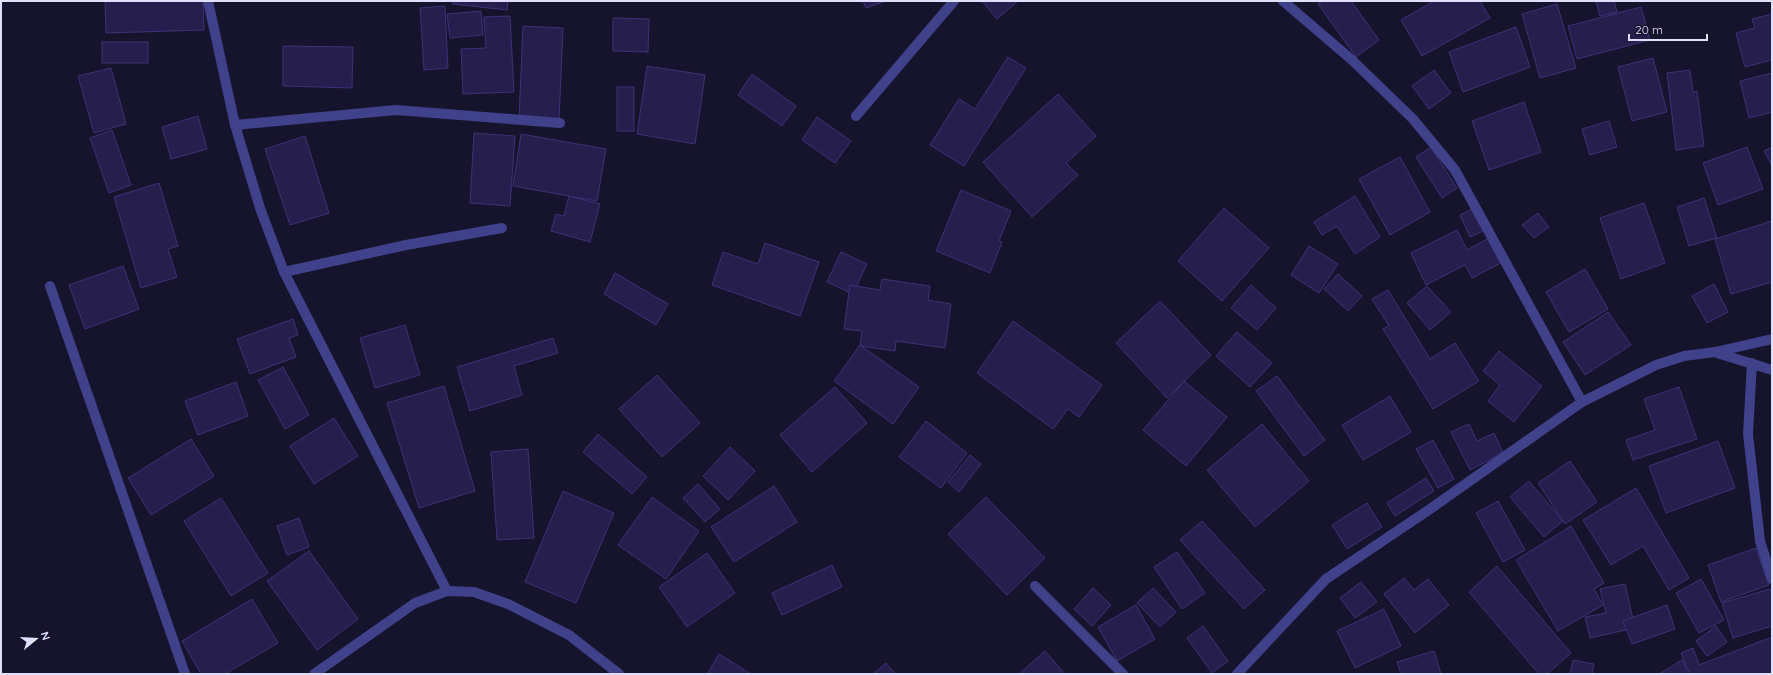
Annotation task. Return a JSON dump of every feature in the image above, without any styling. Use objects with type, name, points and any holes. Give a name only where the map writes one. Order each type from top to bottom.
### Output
[{"type":"street","points":[[208,1],[235,125],[260,208],[284,272],[447,591]]},
{"type":"street","points":[[856,116],[954,1]]},
{"type":"street","points":[[1283,1],[1352,60],[1413,119],[1455,170],[1582,402]]},
{"type":"street","points":[[235,125],[396,110],[560,123]]},
{"type":"street","points":[[284,272],[406,245],[502,228]]},
{"type":"street","points":[[50,286],[185,674]]},
{"type":"street","points":[[1237,674],[1326,578],[1433,507],[1582,402],[1656,365],[1684,356],[1715,352],[1772,339]]},
{"type":"street","points":[[1715,352],[1772,370]]},
{"type":"street","points":[[1752,363],[1748,434],[1760,541],[1772,579]]},
{"type":"street","points":[[1035,586],[1123,674]]},
{"type":"street","points":[[314,674],[415,603],[447,591],[474,592],[508,604],[569,635],[619,674]]},
{"type":"building","points":[[105,1],[203,1],[204,30],[106,33]]},
{"type":"building","points":[[453,1],[508,1],[507,10],[453,4]]},
{"type":"building","points":[[863,1],[886,1],[866,8]]},
{"type":"building","points":[[982,1],[1018,1],[997,19]]},
{"type":"building","points":[[1322,1],[1351,1],[1379,40],[1356,57],[1318,4]]},
{"type":"building","points":[[1434,1],[1480,1],[1490,18],[1422,56],[1401,20]]},
{"type":"building","points":[[1596,1],[1614,1],[1617,12],[1600,16]]},
{"type":"building","points":[[1557,4],[1576,68],[1540,78],[1522,14]]},
{"type":"building","points":[[445,6],[448,68],[424,70],[420,8]]},
{"type":"building","points":[[1641,7],[1650,40],[1577,59],[1568,26]]},
{"type":"building","points":[[481,11],[483,35],[450,38],[447,14]]},
{"type":"building","points":[[1772,14],[1772,60],[1745,67],[1736,33],[1755,28],[1752,19]]},
{"type":"building","points":[[510,16],[514,92],[463,94],[461,49],[486,48],[484,17]]},
{"type":"building","points":[[613,18],[649,19],[648,52],[613,51]]},
{"type":"building","points":[[523,26],[563,28],[559,121],[519,119]]},
{"type":"building","points":[[1516,27],[1530,67],[1463,92],[1449,52]]},
{"type":"building","points":[[102,42],[148,42],[148,63],[102,63]]},
{"type":"building","points":[[283,46],[353,47],[352,88],[283,86]]},
{"type":"building","points":[[1008,57],[1026,68],[964,166],[930,145],[959,99],[975,109]]},
{"type":"building","points":[[1653,58],[1667,112],[1632,121],[1618,67]]},
{"type":"building","points":[[647,66],[705,75],[695,144],[637,134]]},
{"type":"building","points":[[111,68],[126,124],[94,133],[78,76]]},
{"type":"building","points":[[1434,70],[1451,93],[1429,109],[1412,86]]},
{"type":"building","points":[[1690,70],[1693,92],[1697,91],[1704,146],[1676,150],[1667,73]]},
{"type":"building","points":[[1772,73],[1772,112],[1749,118],[1740,81]]},
{"type":"building","points":[[752,74],[796,106],[782,126],[738,95]]},
{"type":"building","points":[[617,87],[634,87],[634,131],[617,131]]},
{"type":"building","points":[[1058,94],[1096,136],[1066,163],[1078,175],[1032,217],[983,162]]},
{"type":"building","points":[[1524,102],[1541,152],[1489,170],[1472,121]]},
{"type":"building","points":[[198,116],[207,149],[171,159],[162,127]]},
{"type":"building","points":[[817,117],[851,141],[835,163],[802,140]]},
{"type":"building","points":[[1609,121],[1617,147],[1590,155],[1582,129]]},
{"type":"building","points":[[112,130],[131,185],[109,193],[90,138]]},
{"type":"building","points":[[474,133],[515,136],[510,206],[470,203]]},
{"type":"building","points":[[521,134],[606,149],[597,201],[513,186]]},
{"type":"building","points":[[305,136],[329,213],[290,225],[265,149]]},
{"type":"building","points":[[1431,147],[1457,188],[1442,198],[1416,157]]},
{"type":"building","points":[[1747,147],[1763,189],[1718,205],[1703,163]]},
{"type":"building","points":[[1772,147],[1772,166],[1764,151]]},
{"type":"building","points":[[1400,157],[1430,212],[1390,235],[1359,179]]},
{"type":"building","points":[[159,183],[178,246],[168,249],[177,277],[141,288],[114,197]]},
{"type":"building","points":[[961,190],[1011,211],[999,241],[1002,242],[990,273],[936,251]]},
{"type":"building","points":[[569,196],[600,204],[590,242],[551,231],[556,214],[564,216]]},
{"type":"building","points":[[1355,196],[1380,237],[1355,254],[1337,226],[1322,235],[1314,222]]},
{"type":"building","points":[[1704,198],[1717,238],[1689,246],[1677,207]]},
{"type":"building","points":[[1644,203],[1665,263],[1621,279],[1600,218]]},
{"type":"building","points":[[1477,207],[1488,229],[1470,237],[1460,215]]},
{"type":"building","points":[[1224,208],[1269,248],[1222,301],[1178,261]]},
{"type":"building","points":[[1538,213],[1549,227],[1534,238],[1522,225]]},
{"type":"building","points":[[1772,221],[1772,282],[1731,294],[1715,239]]},
{"type":"building","points":[[1457,230],[1467,250],[1491,237],[1503,262],[1472,278],[1465,265],[1426,285],[1411,253]]},
{"type":"building","points":[[765,243],[819,262],[800,316],[712,285],[723,252],[758,264]]},
{"type":"building","points":[[1309,246],[1338,264],[1319,293],[1291,275]]},
{"type":"building","points":[[841,252],[867,264],[853,294],[827,282]]},
{"type":"building","points":[[123,266],[139,309],[85,329],[69,285]]},
{"type":"building","points":[[1585,269],[1608,309],[1569,332],[1546,292]]},
{"type":"building","points":[[615,273],[668,304],[656,325],[604,294]]},
{"type":"building","points":[[1338,274],[1362,296],[1348,311],[1324,289]]},
{"type":"building","points":[[882,279],[930,286],[928,300],[951,304],[945,348],[896,341],[895,351],[860,346],[862,331],[844,329],[850,285],[880,290]]},
{"type":"building","points":[[1714,284],[1728,312],[1707,323],[1692,296]]},
{"type":"building","points":[[1251,285],[1276,308],[1257,330],[1231,308]]},
{"type":"building","points":[[1427,286],[1451,312],[1430,330],[1407,303]]},
{"type":"building","points":[[1388,290],[1430,359],[1455,343],[1479,381],[1433,409],[1383,329],[1389,326],[1372,299]]},
{"type":"building","points":[[1160,301],[1211,355],[1167,398],[1116,343]]},
{"type":"building","points":[[1608,312],[1631,345],[1585,375],[1563,342]]},
{"type":"building","points":[[293,319],[298,335],[289,338],[296,357],[250,374],[237,339]]},
{"type":"building","points":[[1013,321],[1102,385],[1079,417],[1068,409],[1053,429],[977,373]]},
{"type":"building","points":[[405,325],[420,375],[375,388],[360,338]]},
{"type":"building","points":[[1237,332],[1272,363],[1250,387],[1216,356]]},
{"type":"building","points":[[553,338],[558,353],[514,366],[522,395],[470,411],[457,367]]},
{"type":"building","points":[[860,345],[919,387],[893,424],[834,381]]},
{"type":"building","points":[[1499,351],[1542,386],[1514,422],[1488,401],[1500,385],[1483,371]]},
{"type":"building","points":[[283,367],[309,415],[285,429],[258,380]]},
{"type":"building","points":[[657,375],[700,423],[662,457],[619,409]]},
{"type":"building","points":[[1277,376],[1325,440],[1304,456],[1256,391]]},
{"type":"building","points":[[1184,381],[1227,417],[1186,466],[1143,430]]},
{"type":"building","points":[[236,382],[248,416],[198,435],[185,401]]},
{"type":"building","points":[[444,386],[475,491],[419,508],[387,403]]},
{"type":"building","points":[[835,387],[867,423],[812,472],[780,435]]},
{"type":"building","points":[[1679,387],[1697,439],[1633,460],[1626,440],[1655,430],[1644,399]]},
{"type":"building","points":[[1390,396],[1411,432],[1363,460],[1342,425]]},
{"type":"building","points":[[334,418],[358,456],[314,484],[290,446]]},
{"type":"building","points":[[926,421],[967,453],[941,488],[899,457]]},
{"type":"building","points":[[1262,424],[1309,481],[1255,527],[1207,470]]},
{"type":"building","points":[[1469,424],[1477,441],[1494,433],[1503,453],[1470,470],[1451,432]]},
{"type":"building","points":[[598,434],[647,477],[632,494],[583,452]]},
{"type":"building","points":[[191,439],[214,476],[151,515],[128,478]]},
{"type":"building","points":[[1433,440],[1454,479],[1438,488],[1416,449]]},
{"type":"building","points":[[1718,441],[1735,488],[1666,513],[1649,466]]},
{"type":"building","points":[[730,447],[755,471],[728,500],[703,476]]},
{"type":"building","points":[[528,449],[534,538],[497,540],[491,452]]},
{"type":"building","points":[[970,455],[981,464],[959,492],[948,482]]},
{"type":"building","points":[[1570,461],[1597,502],[1565,524],[1538,483]]},
{"type":"building","points":[[1426,478],[1434,491],[1395,516],[1387,503]]},
{"type":"building","points":[[1529,481],[1563,521],[1544,537],[1510,497]]},
{"type":"building","points":[[698,484],[720,509],[705,522],[683,498]]},
{"type":"building","points":[[774,486],[797,522],[734,562],[711,527]]},
{"type":"building","points":[[1636,488],[1689,578],[1669,590],[1643,546],[1611,565],[1583,520]]},
{"type":"building","points":[[563,491],[614,513],[576,603],[525,582]]},
{"type":"building","points":[[652,497],[699,531],[666,579],[618,545]]},
{"type":"building","points":[[986,497],[1045,558],[1007,595],[948,534]]},
{"type":"building","points":[[221,498],[268,573],[231,596],[184,521]]},
{"type":"building","points":[[1498,501],[1525,550],[1503,562],[1476,513]]},
{"type":"building","points":[[1367,503],[1382,527],[1347,549],[1332,525]]},
{"type":"building","points":[[299,518],[309,547],[287,555],[277,526]]},
{"type":"building","points":[[1202,521],[1265,590],[1244,609],[1180,540]]},
{"type":"building","points":[[1571,526],[1604,583],[1594,589],[1603,605],[1558,631],[1516,560]]},
{"type":"building","points":[[1756,548],[1769,585],[1721,602],[1708,565]]},
{"type":"building","points":[[309,551],[358,619],[317,650],[267,581]]},
{"type":"building","points":[[1177,552],[1205,593],[1182,609],[1154,567]]},
{"type":"building","points":[[707,553],[735,593],[687,627],[659,587]]},
{"type":"building","points":[[832,565],[842,587],[782,615],[772,593]]},
{"type":"building","points":[[1497,566],[1571,653],[1547,674],[1539,674],[1469,592]]},
{"type":"building","points":[[1404,578],[1414,590],[1428,579],[1449,605],[1415,633],[1384,594]]},
{"type":"building","points":[[1701,579],[1724,620],[1699,633],[1676,593]]},
{"type":"building","points":[[1361,582],[1377,602],[1355,618],[1340,598]]},
{"type":"building","points":[[1625,584],[1635,628],[1590,638],[1585,617],[1606,613],[1600,589]]},
{"type":"building","points":[[1093,588],[1111,605],[1092,626],[1074,609]]},
{"type":"building","points":[[1153,588],[1176,612],[1160,627],[1137,603]]},
{"type":"building","points":[[1770,589],[1772,594],[1772,626],[1733,638],[1722,603]]},
{"type":"building","points":[[252,599],[278,643],[225,674],[201,674],[182,641]]},
{"type":"building","points":[[1136,605],[1155,639],[1117,661],[1098,627]]},
{"type":"building","points":[[1667,605],[1675,629],[1632,644],[1623,621]]},
{"type":"building","points":[[1384,609],[1401,646],[1355,668],[1337,631]]},
{"type":"building","points":[[1203,626],[1228,661],[1212,673],[1187,638]]},
{"type":"building","points":[[1716,626],[1727,642],[1707,656],[1696,641]]},
{"type":"building","points":[[1772,637],[1772,674],[1689,674],[1681,653],[1693,648],[1699,665]]},
{"type":"building","points":[[1045,651],[1065,674],[1019,674]]},
{"type":"building","points":[[1434,651],[1441,674],[1401,674],[1397,662]]},
{"type":"building","points":[[719,654],[751,674],[707,674]]},
{"type":"building","points":[[1573,660],[1594,664],[1592,674],[1570,674]]},
{"type":"building","points":[[1682,660],[1690,674],[1659,674]]},
{"type":"building","points":[[886,663],[895,674],[873,674]]}]
